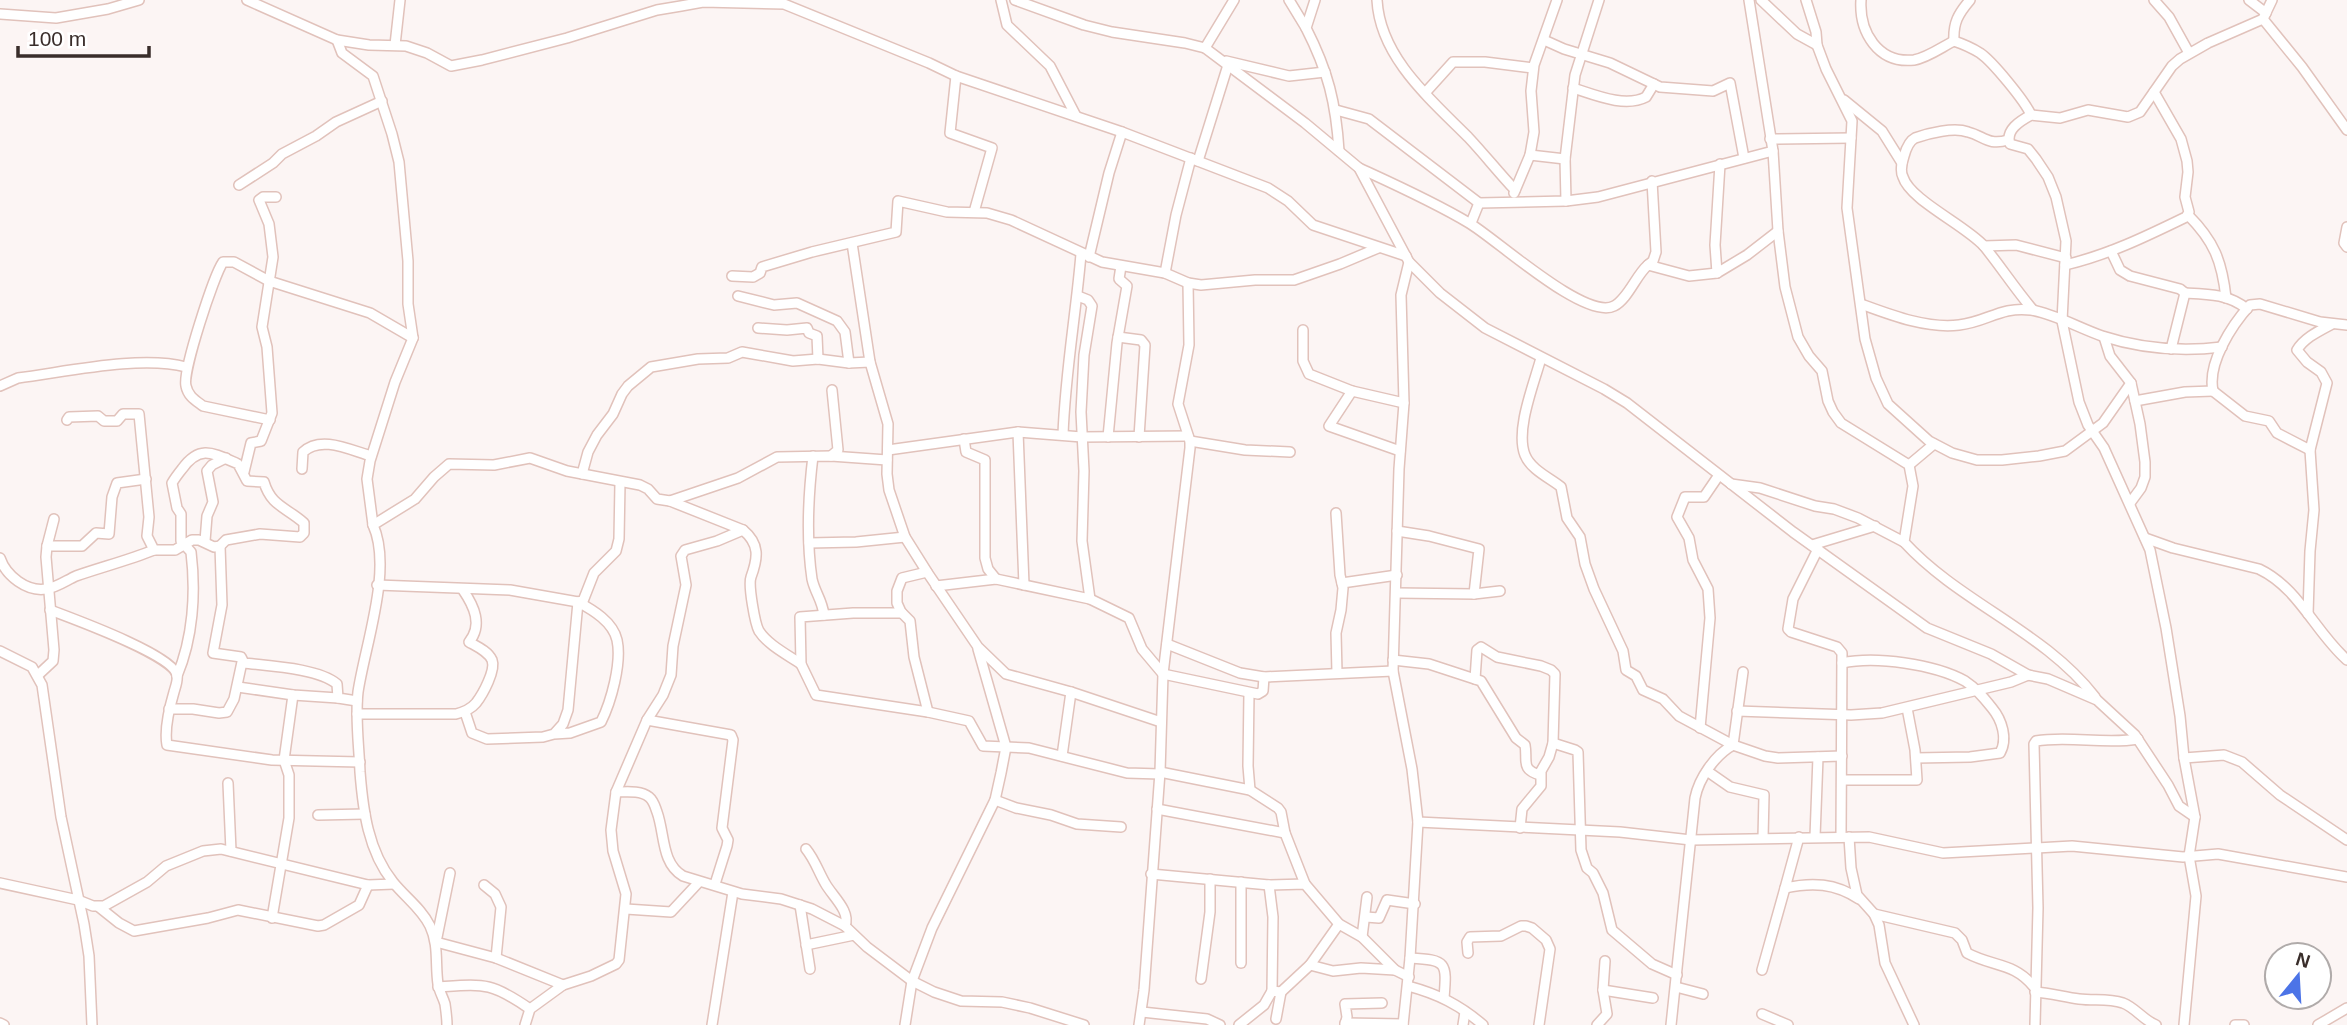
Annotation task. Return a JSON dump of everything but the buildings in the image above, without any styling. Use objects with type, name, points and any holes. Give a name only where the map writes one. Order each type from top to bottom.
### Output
[{"type":"street","points":[[0,14],[56,18],[108,9],[139,0]]},
{"type":"street","points":[[247,0],[337,40],[369,45],[395,45],[427,53],[451,66],[494,57],[657,10],[703,2],[784,4],[956,76],[1122,132],[1278,193],[1313,225],[1408,259]]},
{"type":"street","points":[[264,0],[275,12]]},
{"type":"street","points":[[395,45],[400,0]]},
{"type":"street","points":[[1001,0],[1007,24],[1049,66],[1076,116]]},
{"type":"street","points":[[1015,0],[1084,25],[1205,48],[1359,168],[1471,223],[1551,284],[1596,306],[1615,306],[1640,272],[1653,261],[1656,252],[1652,181]]},
{"type":"street","points":[[1205,48],[1234,0]]},
{"type":"street","points":[[1289,0],[1318,51],[1325,72],[1336,110],[1339,151]]},
{"type":"street","points":[[1306,28],[1315,0]]},
{"type":"street","points":[[1377,0],[1381,29],[1389,45],[1425,93],[1515,190]]},
{"type":"street","points":[[1510,202],[1530,155],[1534,132],[1531,91],[1533,68],[1557,0]]},
{"type":"street","points":[[1566,201],[1565,159],[1575,75],[1599,0]]},
{"type":"street","points":[[1749,0],[1762,68],[1773,151],[1785,287],[1798,338],[1822,371],[1833,412],[1841,423],[1909,465],[1913,486],[1904,542]]},
{"type":"street","points":[[1761,0],[1797,34],[1817,45]]},
{"type":"street","points":[[1805,0],[1816,32],[1817,45],[1829,76],[1852,121],[1847,208],[1870,360],[1888,404],[1934,444],[1952,453],[1977,460],[2002,460],[2065,451],[2093,432],[2111,414],[2131,383]]},
{"type":"street","points":[[1861,0],[1860,12],[1870,42],[1891,58],[1916,60],[1954,41]]},
{"type":"street","points":[[1954,41],[1953,27],[1958,13],[1970,0]]},
{"type":"street","points":[[2154,0],[2169,17],[2189,53]]},
{"type":"street","points":[[2249,0],[2264,16],[2347,130]]},
{"type":"street","points":[[2008,140],[2014,127],[2031,115],[2060,118],[2088,110],[2129,117],[2140,111],[2172,66],[2189,53],[2264,16],[2272,0]]},
{"type":"street","points":[[337,40],[342,53],[373,76],[399,162],[408,261],[408,304],[413,338],[395,382],[371,456],[367,479],[380,559],[357,701],[365,814],[373,848],[384,871],[423,914],[436,942]]},
{"type":"street","points":[[1544,40],[1564,49],[1584,53],[1654,84],[1672,89],[1713,90],[1730,83],[1744,158]]},
{"type":"street","points":[[1954,41],[1983,55],[2023,99],[2031,115]]},
{"type":"street","points":[[1225,62],[1289,76],[1325,72]]},
{"type":"street","points":[[1165,273],[1179,202],[1225,62]]},
{"type":"street","points":[[1425,93],[1453,62],[1485,62],[1533,68]]},
{"type":"street","points":[[956,76],[950,133],[992,148],[974,212]]},
{"type":"street","points":[[1573,88],[1630,102],[1646,97],[1654,84]]},
{"type":"street","points":[[2154,92],[2181,139],[2188,172],[2185,190],[2188,215],[2201,228],[2217,252],[2226,298]]},
{"type":"street","points":[[1843,99],[1882,131],[1902,164]]},
{"type":"street","points":[[239,185],[282,154],[336,122],[382,101]]},
{"type":"street","points":[[2335,112],[2347,108]]},
{"type":"street","points":[[1336,110],[1363,116],[1373,122],[1479,203],[1566,201],[1598,197],[1773,151]]},
{"type":"street","points":[[2008,140],[1990,141],[1979,138],[1972,132],[1948,131],[1913,139],[1907,146],[1901,173],[1922,199],[1984,246],[2033,310]]},
{"type":"street","points":[[1063,435],[1067,367],[1085,256],[1122,132]]},
{"type":"street","points":[[1770,139],[1851,138]]},
{"type":"street","points":[[2008,140],[2011,144],[2028,149],[2048,177],[2064,229],[2062,321],[2079,402],[2104,448],[2151,550],[2166,628],[2195,817],[2189,856],[2196,897],[2184,1025]]},
{"type":"street","points":[[1530,155],[1565,159]]},
{"type":"street","points":[[1717,273],[1714,245],[1720,164]]},
{"type":"street","points":[[1359,168],[1408,259],[1440,293],[1485,328],[1627,403],[1719,475],[1927,628],[1991,654],[2028,675],[2048,679],[2097,700]]},
{"type":"street","points":[[244,472],[251,443],[261,442],[270,420],[267,347],[262,327],[273,257],[270,224],[259,200],[263,197],[276,197]]},
{"type":"street","points":[[732,276],[756,277],[761,274],[762,267],[896,232],[898,201],[947,212],[974,212],[1011,220],[1085,256],[1121,266],[1165,273],[1188,283],[1209,285],[1255,280],[1294,280],[1378,248]]},
{"type":"street","points":[[1471,223],[1479,203]]},
{"type":"street","points":[[1984,246],[2016,245],[2065,262],[2111,251],[2188,215]]},
{"type":"street","points":[[2347,227],[2344,243],[2347,247]]},
{"type":"street","points":[[1648,265],[1689,276],[1717,273],[1747,255],[1778,231]]},
{"type":"street","points":[[852,243],[870,362],[887,417],[889,491],[905,537],[936,586],[978,647],[1006,674],[1161,722]]},
{"type":"street","points":[[2111,251],[2120,270],[2130,276],[2180,289],[2185,293],[2208,293],[2226,298],[2238,302],[2246,309]]},
{"type":"street","points":[[1382,1003],[1345,1004],[1345,1024],[1403,1025],[1409,982],[1418,822],[1412,769],[1393,671],[1404,403],[1401,295],[1408,259]]},
{"type":"street","points":[[270,420],[203,406],[193,399],[186,388],[186,367],[223,262],[234,262],[269,281],[370,313],[413,338]]},
{"type":"street","points":[[1108,437],[1118,337],[1128,286],[1119,279],[1121,266]]},
{"type":"street","points":[[1139,1025],[1160,773],[1163,674],[1189,438],[1178,404],[1189,345],[1188,283]]},
{"type":"street","points":[[2171,349],[2185,293]]},
{"type":"street","points":[[738,296],[774,305],[797,303],[837,321],[845,332],[849,363]]},
{"type":"street","points":[[1078,296],[1088,300],[1092,306],[1082,377],[1082,541],[1090,599]]},
{"type":"street","points":[[1861,304],[1905,318],[1945,326],[1962,325],[2003,310],[2033,310],[2104,337],[2135,345],[2197,350],[2222,347]]},
{"type":"street","points":[[2310,450],[2277,433],[2269,421],[2245,416],[2213,391],[2213,371],[2228,332],[2250,305],[2260,304],[2332,324],[2347,325]]},
{"type":"street","points":[[2308,614],[2314,510],[2310,450],[2326,383],[2321,372],[2297,351],[2304,342],[2332,324]]},
{"type":"street","points":[[758,328],[807,328],[809,333],[817,335],[818,359]]},
{"type":"street","points":[[1303,330],[1303,362],[1312,376],[1352,391],[1404,403]]},
{"type":"street","points":[[1118,337],[1141,340],[1145,345],[1139,437]]},
{"type":"street","points":[[2104,337],[2110,356],[2131,383],[2145,462],[2145,477],[2141,488],[2130,503]]},
{"type":"street","points":[[582,474],[588,452],[613,414],[622,394],[651,367],[698,359],[728,358],[741,352],[773,359],[870,362]]},
{"type":"street","points":[[1541,358],[1522,424],[1525,454],[1545,477],[1561,487],[1567,518],[1580,537],[1584,564],[1623,651],[1626,670],[1636,676],[1643,690],[1663,699],[1679,716],[1733,745],[1765,757],[1790,759],[1842,756]]},
{"type":"street","points":[[0,386],[18,378],[141,363],[186,367]]},
{"type":"street","points":[[831,456],[838,450],[832,390]]},
{"type":"street","points":[[1352,391],[1329,426],[1400,451]]},
{"type":"street","points":[[2135,401],[2185,392],[2213,391]]},
{"type":"street","points":[[67,420],[69,417],[98,416],[103,421],[117,421],[123,414],[139,414],[149,522],[147,536],[154,550]]},
{"type":"street","points":[[670,501],[737,478],[777,457],[888,455],[964,439],[1018,432],[1082,437],[1189,438],[1257,451],[1290,452]]},
{"type":"street","points":[[1018,432],[1024,585]]},
{"type":"street","points":[[964,439],[968,453],[984,459],[985,558],[988,569],[996,579]]},
{"type":"street","points":[[302,469],[303,452],[316,444],[334,445],[371,456]]},
{"type":"street","points":[[1909,465],[1934,444]]},
{"type":"street","points":[[0,558],[3,568],[23,585],[33,589],[48,589],[154,550],[175,550],[192,540],[205,541],[214,547],[220,546],[226,540],[260,534],[300,537],[304,533],[304,523],[268,496],[264,482],[249,482],[238,464],[205,452],[197,453],[190,457],[173,481],[177,508],[181,514],[182,545]]},
{"type":"street","points":[[813,456],[809,494],[809,543],[813,584],[821,597],[824,615]]},
{"type":"street","points":[[205,541],[207,516],[213,502],[207,471],[212,465],[226,458]]},
{"type":"street","points":[[373,525],[415,499],[434,477],[450,464],[494,465],[530,458],[567,471],[640,485],[648,488],[657,499],[670,501],[743,530],[755,544],[757,561],[750,582],[758,630],[801,664]]},
{"type":"street","points":[[1700,728],[1708,655],[1708,589],[1693,560],[1689,538],[1677,517],[1685,496],[1704,497],[1719,475]]},
{"type":"street","points":[[47,547],[82,546],[96,533],[109,534],[112,497],[117,483],[146,479]]},
{"type":"street","points":[[578,602],[586,598],[594,573],[617,551],[620,482]]},
{"type":"street","points":[[1731,484],[1760,488],[1815,506],[1835,509],[1904,542],[1921,561],[1952,586],[2042,647],[2073,673],[2138,739],[2179,806],[2195,817]]},
{"type":"street","points":[[1336,513],[1342,583],[1341,610],[1336,633],[1337,673]]},
{"type":"street","points":[[38,675],[53,661],[47,547],[54,519]]},
{"type":"street","points":[[1860,900],[1845,837],[1840,649],[1788,629],[1793,599],[1815,547],[1875,526]]},
{"type":"street","points":[[525,1025],[530,1009],[563,985],[616,964],[620,956],[626,894],[613,851],[611,830],[616,792],[647,720],[663,695],[671,675],[673,646],[686,585],[681,556],[683,552],[743,530]]},
{"type":"street","points":[[1397,531],[1479,548],[1474,594]]},
{"type":"street","points":[[809,543],[905,537]]},
{"type":"street","points":[[2145,538],[2259,569],[2280,581],[2347,660]]},
{"type":"street","points":[[182,545],[191,552],[193,593],[188,645],[169,709],[167,745],[284,760],[360,762]]},
{"type":"street","points":[[169,709],[224,713],[234,699],[238,687],[241,657],[214,653],[222,606],[220,546]]},
{"type":"street","points":[[927,572],[901,580],[897,603],[902,614],[910,621],[914,657],[928,712]]},
{"type":"street","points":[[1342,583],[1397,575]]},
{"type":"street","points":[[936,586],[996,579],[1090,599],[1129,618],[1142,649],[1163,674],[1249,693],[1262,693],[1264,677]]},
{"type":"street","points":[[377,585],[510,590],[578,602],[599,615],[617,640],[617,668],[607,711],[601,722],[570,733],[527,739],[487,739],[472,733],[465,712]]},
{"type":"street","points":[[357,714],[428,715],[465,712],[475,704],[492,667],[492,660],[469,642],[477,629],[475,610],[463,590]]},
{"type":"street","points":[[1397,593],[1474,594],[1500,591]]},
{"type":"street","points":[[554,734],[563,724],[568,710],[578,602]]},
{"type":"street","points":[[50,610],[105,631],[166,661],[177,676]]},
{"type":"street","points":[[902,614],[800,617],[801,664],[811,688],[820,697],[928,712],[969,721],[983,746],[1029,748],[1127,773],[1160,773],[1250,790],[1281,812],[1285,833],[1305,884],[1339,924],[1362,937],[1409,982],[1444,998],[1481,1024]]},
{"type":"street","points":[[1167,644],[1243,674],[1264,677],[1393,671]]},
{"type":"street","points":[[905,1025],[912,981],[932,928],[995,800],[1006,747],[978,647]]},
{"type":"street","points":[[1475,679],[1476,652],[1479,647],[1497,657],[1553,671],[1553,743],[1540,775],[1541,786],[1522,809],[1520,828]]},
{"type":"street","points":[[0,651],[32,667],[42,685],[61,817],[89,956],[92,1025]]},
{"type":"street","points":[[1393,660],[1429,664],[1483,683],[1494,705],[1516,737],[1525,745],[1526,767],[1540,775]]},
{"type":"street","points":[[1842,663],[1871,660],[1911,665],[1951,675],[1976,689],[2002,724],[2004,743],[2000,753],[1970,757],[1916,758]]},
{"type":"street","points":[[242,662],[326,678],[337,684],[338,698]]},
{"type":"street","points":[[1671,1025],[1697,789],[1718,756],[1733,745],[1743,672]]},
{"type":"street","points":[[1737,711],[1843,715],[1882,713],[2011,682],[2028,675]]},
{"type":"street","points":[[238,687],[357,701]]},
{"type":"street","points":[[1062,756],[1071,692]]},
{"type":"street","points":[[1249,693],[1250,790]]},
{"type":"street","points":[[272,918],[289,818],[289,775],[284,760],[293,695]]},
{"type":"street","points":[[1842,780],[1916,781],[1916,758],[1907,708]]},
{"type":"street","points":[[647,720],[732,735],[722,828],[728,841],[715,884]]},
{"type":"street","points":[[2035,1025],[2037,850],[2033,790],[2034,744],[2036,741],[2047,740],[2121,742],[2138,739]]},
{"type":"street","points":[[1553,743],[1578,752],[1583,859],[1603,892],[1612,930],[1652,964],[1677,975]]},
{"type":"street","points":[[1815,837],[1818,757]]},
{"type":"street","points":[[2184,758],[2232,757],[2242,762],[2298,808],[2347,840]]},
{"type":"street","points":[[1707,771],[1730,787],[1764,795],[1763,838]]},
{"type":"street","points":[[228,783],[231,851]]},
{"type":"street","points":[[616,792],[639,793],[649,797],[661,821],[668,862],[675,872],[733,892],[781,899],[800,905],[845,926],[912,981],[961,1001],[1002,1002],[1084,1025]]},
{"type":"street","points":[[995,800],[1016,808],[1051,814],[1077,824],[1121,827]]},
{"type":"street","points":[[1157,809],[1285,833]]},
{"type":"street","points":[[318,815],[365,814]]},
{"type":"street","points":[[1418,822],[1581,830],[1691,840],[1869,837],[1943,852],[2037,850],[2072,846],[2189,856],[2218,854],[2347,877]]},
{"type":"street","points":[[1762,970],[1798,837]]},
{"type":"street","points":[[99,906],[147,882],[166,866],[203,851],[221,849],[369,885],[394,884]]},
{"type":"street","points":[[806,849],[818,864],[824,882],[843,909],[847,918],[845,926]]},
{"type":"street","points":[[447,1025],[444,1002],[438,987],[436,942],[450,873]]},
{"type":"street","points":[[1152,874],[1269,885],[1305,884]]},
{"type":"street","points":[[1200,979],[1210,912],[1210,879]]},
{"type":"street","points":[[626,909],[671,912],[699,882]]},
{"type":"street","points":[[1241,882],[1241,963]]},
{"type":"street","points":[[0,883],[99,906],[134,931],[238,910],[324,925],[359,905],[369,885]]},
{"type":"street","points":[[1785,888],[1821,884],[1845,889],[1874,914],[1879,925],[1885,963],[1914,1025]]},
{"type":"street","points":[[1269,885],[1273,917],[1276,1019]]},
{"type":"street","points":[[484,886],[495,894],[501,907],[496,957]]},
{"type":"street","points":[[712,1025],[733,892]]},
{"type":"street","points":[[1362,937],[1367,897]]},
{"type":"street","points":[[1366,917],[1379,918],[1387,900],[1415,904]]},
{"type":"street","points":[[800,905],[810,969]]},
{"type":"street","points":[[1874,914],[1955,933],[1962,940],[1967,953],[2010,966],[2024,975],[2035,989],[2084,1000],[2099,998],[2116,1001],[2130,1006],[2143,1019],[2155,1025]]},
{"type":"street","points":[[1239,1025],[1310,965],[1339,924]]},
{"type":"street","points":[[1468,953],[1467,942],[1470,937],[1501,936],[1521,926],[1532,928],[1546,940],[1550,949],[1539,1025]]},
{"type":"street","points":[[806,945],[854,935]]},
{"type":"street","points":[[436,942],[496,957],[563,985]]},
{"type":"street","points":[[1410,958],[1437,959],[1443,963],[1446,972],[1444,998]]},
{"type":"street","points":[[1597,1025],[1607,1014],[1603,990],[1605,961]]},
{"type":"street","points":[[1310,965],[1333,971],[1362,968],[1395,970]]},
{"type":"street","points":[[438,987],[486,985],[503,990],[530,1009]]},
{"type":"street","points":[[1676,987],[1703,994]]},
{"type":"street","points":[[1603,990],[1653,998]]},
{"type":"street","points":[[2318,1025],[2347,1008]]},
{"type":"street","points":[[1142,1012],[1207,1019],[1220,1025]]},
{"type":"street","points":[[1463,1025],[1465,1012]]},
{"type":"street","points":[[1762,1014],[1788,1025]]},
{"type":"street","points":[[2235,1025],[2244,1025]]}]
